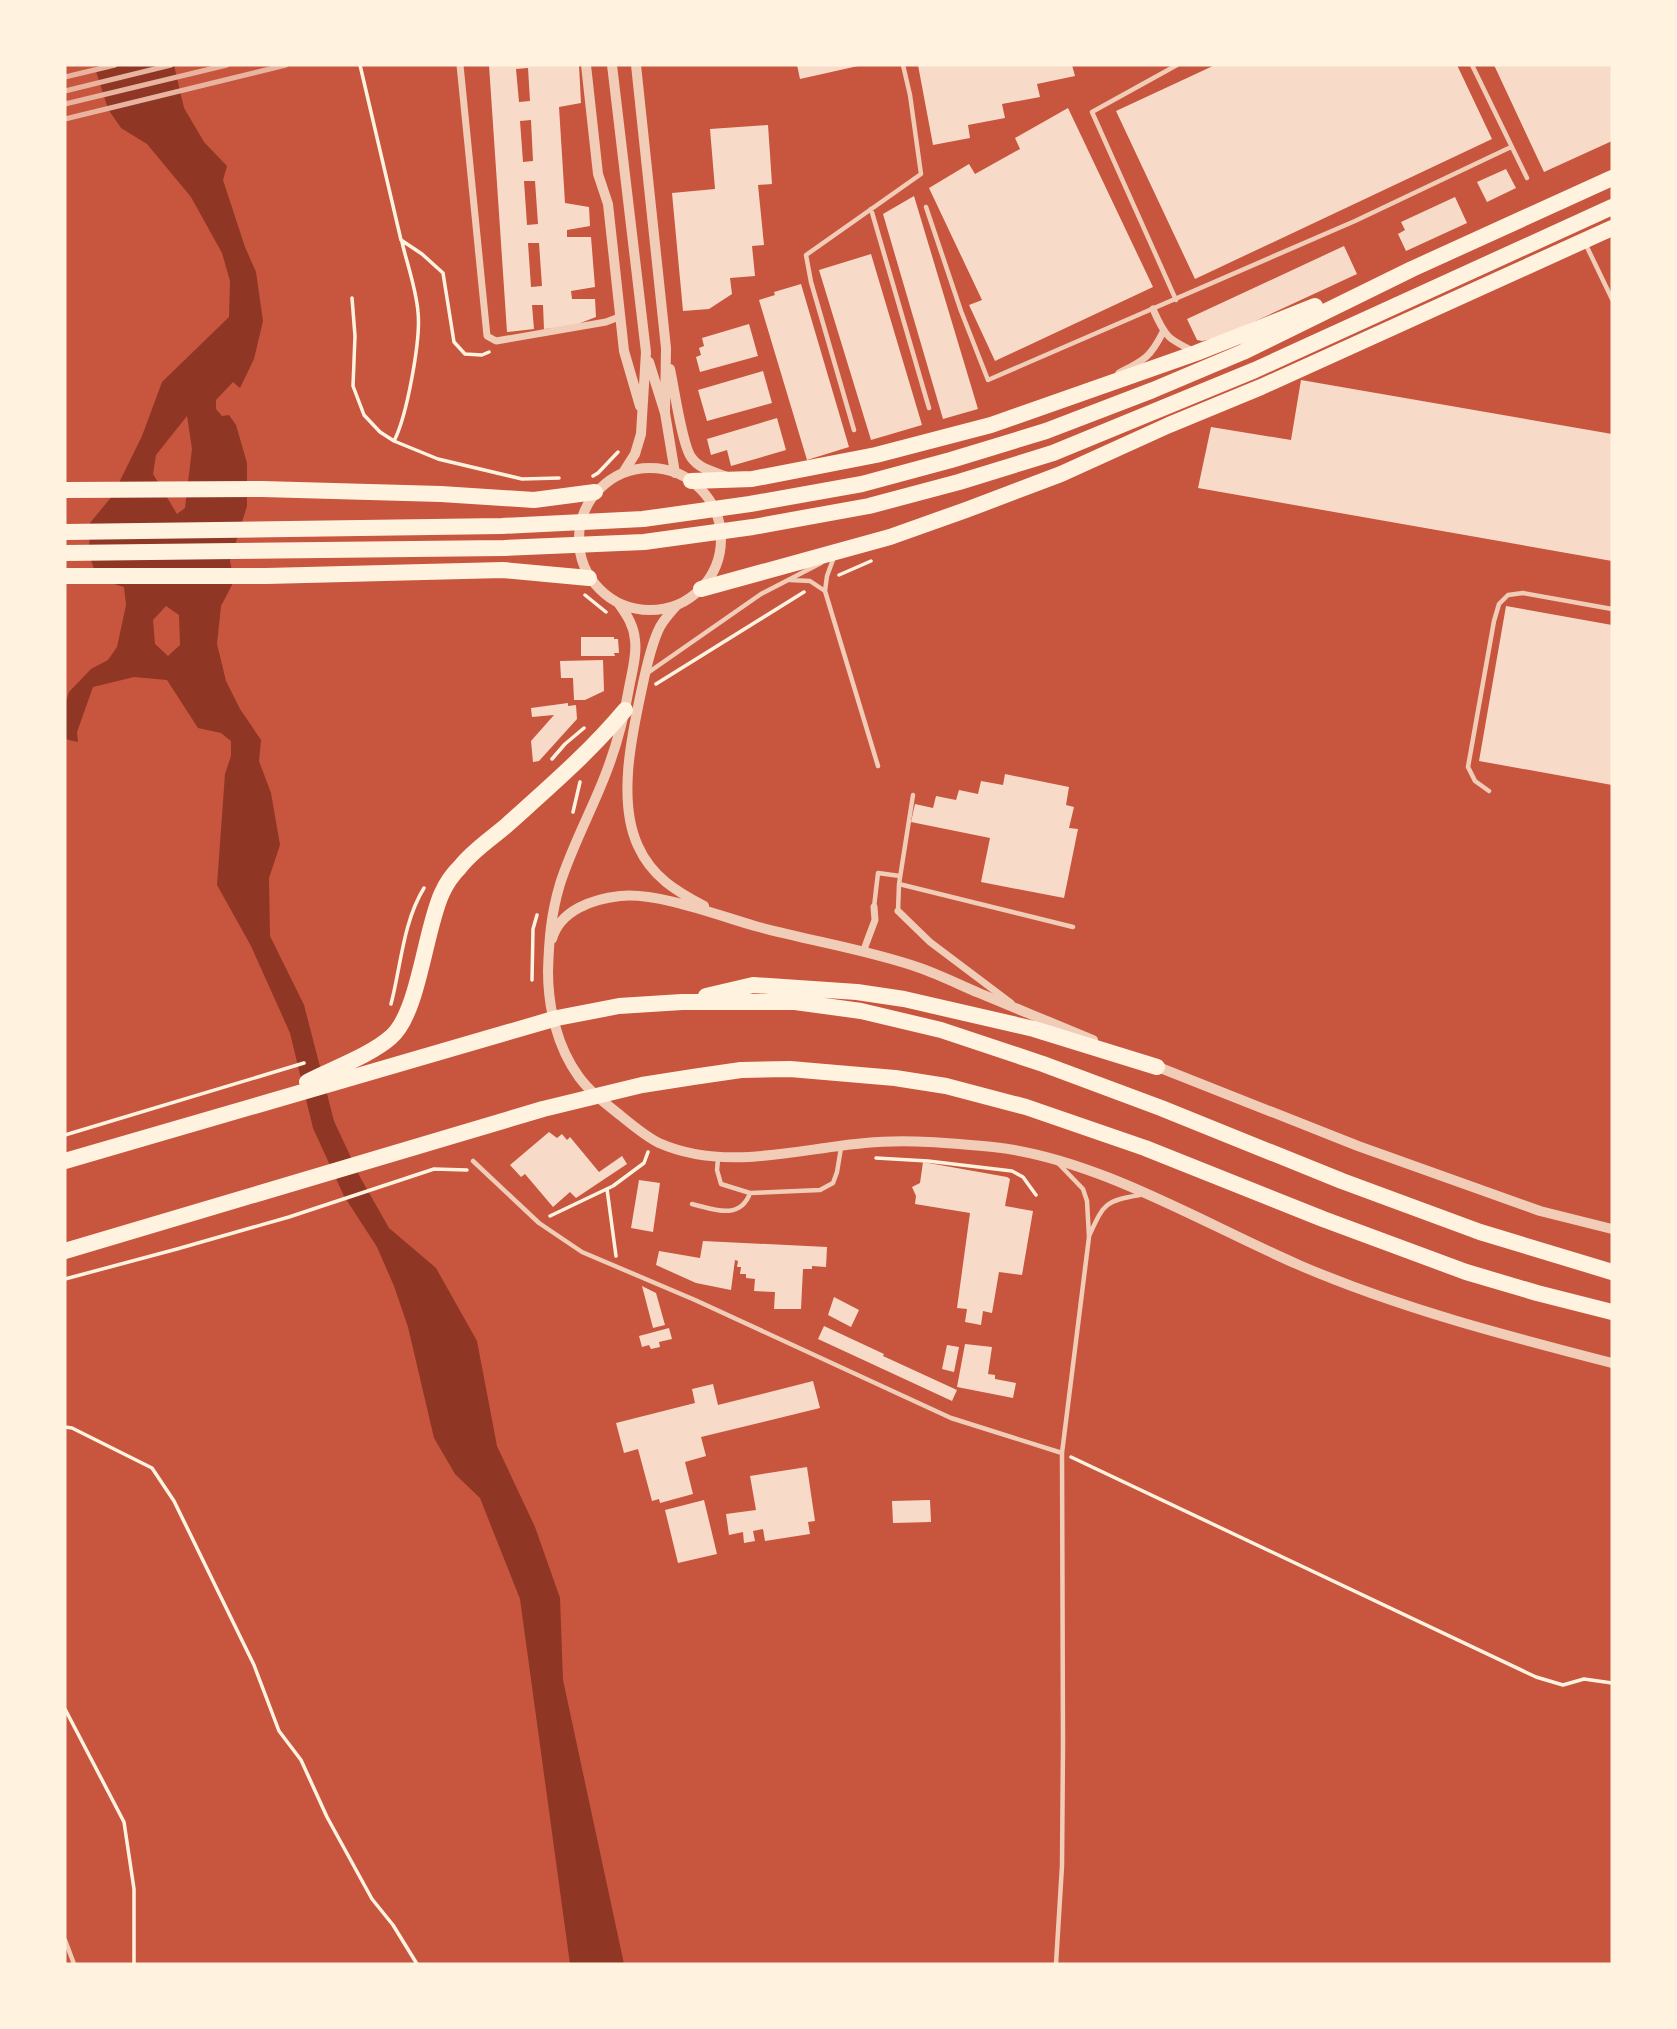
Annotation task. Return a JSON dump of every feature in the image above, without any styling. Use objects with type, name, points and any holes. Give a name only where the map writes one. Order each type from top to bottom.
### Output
[{"type":"highway","points":[[65,532],[502,526],[643,519],[862,484],[1046,431],[1153,390],[1243,352],[1412,269],[1612,178]]},
{"type":"highway","points":[[65,553],[504,548],[644,542],[753,527],[869,506],[1053,453],[1255,370],[1612,207]]},
{"type":"highway","points":[[701,589],[890,537],[1061,474],[1612,228]]},
{"type":"highway","points":[[691,481],[752,478],[889,452],[991,425],[1196,353],[1412,269]]},
{"type":"highway","points":[[65,490],[262,489],[441,494],[534,500],[596,485]]},
{"type":"highway","points":[[65,576],[266,576],[503,570],[589,578]]},
{"type":"highway","points":[[267,1101],[391,1038],[401,1027],[415,991],[428,934],[442,892],[461,864],[568,770],[604,736],[625,710]]},
{"type":"highway","points":[[681,1002],[753,985],[857,992],[904,999],[1034,1029],[1157,1067]]},
{"type":"highway","points":[[65,1161],[556,1018],[620,1006],[681,1002],[795,1002],[861,1011],[941,1030],[1161,1108],[1480,1233],[1612,1272]]},
{"type":"highway","points":[[65,1251],[544,1109],[642,1085],[741,1070],[790,1069],[894,1078],[946,1086],[1026,1107],[1144,1148],[1466,1272],[1612,1312]]},
{"type":"street","points":[[460,65],[487,336],[496,341],[606,322],[619,317]]},
{"type":"street","points":[[586,65],[598,174],[608,204],[624,351],[643,416]]},
{"type":"street","points":[[612,65],[646,352],[641,434],[635,454],[623,473]]},
{"type":"street","points":[[636,65],[666,348],[683,434],[690,456],[710,472],[752,478]]},
{"type":"street","points":[[1153,309],[1163,332],[1196,353]]},
{"type":"street","points":[[1086,390],[1146,359],[1155,349],[1163,332]]},
{"type":"street","points":[[665,413],[666,348]]},
{"type":"street","points":[[646,352],[665,413],[675,472]]},
{"type":"street","points":[[619,604],[654,609],[677,605],[692,598],[714,572],[720,551],[721,531],[716,512],[706,495],[691,481],[675,472],[649,468],[623,473],[596,485],[584,510],[578,537],[582,563],[589,578],[604,594],[619,604],[628,617],[636,644],[616,746],[561,880],[551,916],[548,952],[550,1004],[562,1044],[579,1077],[632,1125],[656,1141],[692,1155],[718,1158],[763,1156],[868,1142],[999,1148],[1055,1160],[1101,1174],[1301,1266],[1384,1297],[1527,1341],[1612,1363]]},
{"type":"street","points":[[677,605],[658,631],[645,675],[629,765],[629,804],[633,833],[638,847],[662,881],[722,916]]},
{"type":"street","points":[[548,952],[553,934],[577,908],[596,900],[621,896],[642,896],[863,952],[921,968],[1157,1067],[1371,1151],[1540,1211],[1610,1228]]},
{"type":"street","points":[[863,952],[875,920],[874,907]]},
{"type":"street","points":[[898,911],[930,942],[1019,1010]]},
{"type":"lane","points":[[854,430],[811,282],[806,255],[921,174],[903,65]]},
{"type":"lane","points":[[1175,300],[1092,112],[1177,65]]},
{"type":"lane","points":[[1472,65],[1527,178]]},
{"type":"lane","points":[[926,206],[961,311],[988,380],[1355,221],[1511,147]]},
{"type":"lane","points":[[871,209],[929,408]]},
{"type":"lane","points":[[1584,241],[1612,299]]},
{"type":"lane","points":[[645,675],[761,594],[852,548]]},
{"type":"lane","points":[[834,557],[825,591],[878,766]]},
{"type":"lane","points":[[789,580],[810,581],[825,591]]},
{"type":"lane","points":[[1489,791],[1475,782],[1468,767],[1499,604],[1508,595],[1523,593],[1612,609]]},
{"type":"lane","points":[[898,911],[900,876],[913,795]]},
{"type":"lane","points":[[874,907],[878,873],[900,876]]},
{"type":"lane","points":[[899,884],[1073,927]]},
{"type":"lane","points":[[718,1158],[717,1170],[721,1184],[750,1193],[820,1190],[832,1183],[837,1172],[841,1146]]},
{"type":"lane","points":[[1055,1160],[1083,1189],[1087,1201],[1089,1237],[1062,1453],[1062,1866],[1056,1964]]},
{"type":"lane","points":[[474,1161],[532,1216],[582,1252],[695,1300],[951,1418],[1062,1453]]},
{"type":"lane","points":[[692,1204],[734,1211],[747,1201],[750,1193]]},
{"type":"lane","points":[[1089,1237],[1110,1201],[1144,1194]]},
{"type":"lane","points":[[65,1940],[74,1964]]},
{"type":"path","points":[[360,65],[419,313],[406,412],[394,441]]},
{"type":"path","points":[[401,240],[443,273],[454,342],[465,354],[482,355],[492,351],[496,341]]},
{"type":"path","points":[[352,298],[355,336],[353,386],[364,415],[380,432],[394,441],[438,459],[522,479],[560,478]]},
{"type":"path","points":[[596,485],[598,473],[622,447]]},
{"type":"path","points":[[569,575],[577,589],[609,615]]},
{"type":"path","points":[[551,760],[585,727]]},
{"type":"path","points":[[389,1009],[409,922],[427,884]]},
{"type":"path","points":[[65,1135],[315,1060]]},
{"type":"path","points":[[532,1216],[551,1216],[607,1189],[644,1163],[648,1152]]},
{"type":"path","points":[[907,1160],[1012,1171],[1023,1177],[1036,1195]]},
{"type":"path","points":[[65,1279],[289,1217],[435,1169],[484,1170]]},
{"type":"path","points":[[607,1189],[617,1267]]},
{"type":"path","points":[[65,1427],[152,1468],[174,1501],[254,1665],[279,1731],[301,1760],[327,1817],[372,1899],[393,1924],[416,1964]]},
{"type":"path","points":[[1062,1453],[1536,1677],[1563,1685],[1584,1679],[1612,1683]]},
{"type":"path","points":[[65,1709],[124,1822],[134,1889],[134,1964]]},
{"type":"shaded area","points":[[94,65],[174,65],[184,108],[204,142],[227,166],[223,180],[256,272],[263,321],[254,359],[240,388],[233,382],[216,400],[216,409],[222,416],[229,415],[236,425],[247,463],[247,506],[230,561],[234,581],[221,606],[217,644],[226,681],[240,709],[261,740],[259,761],[271,793],[280,845],[269,878],[270,936],[304,1005],[334,1121],[360,1177],[389,1228],[436,1268],[477,1341],[497,1446],[535,1527],[560,1598],[563,1680],[624,1964],[570,1964],[520,1599],[480,1498],[455,1474],[434,1438],[408,1327],[394,1286],[377,1247],[344,1196],[313,1128],[290,1033],[251,946],[217,885],[225,774],[231,756],[231,741],[221,733],[198,728],[167,680],[134,677],[93,687],[77,732],[78,742],[65,739],[65,704],[69,692],[91,669],[108,660],[117,647],[126,605],[124,587],[95,572],[89,554],[90,523],[113,495],[142,436],[162,382],[229,317],[230,281],[222,253],[191,197],[147,144],[121,128],[108,109]],"holes":[[[187,416],[192,449],[185,508],[177,514],[153,474],[156,455]],[[166,606],[179,615],[180,645],[168,656],[155,644],[153,620]]]},
{"type":"building","points":[[489,65],[579,65],[581,103],[559,107],[565,203],[589,207],[590,226],[567,230],[567,237],[591,237],[595,287],[571,291],[572,299],[595,299],[596,317],[570,327],[544,329],[543,305],[532,305],[534,329],[507,332]],"holes":[[[528,68],[530,101],[519,102],[516,69]],[[531,120],[533,161],[523,162],[520,121]],[[524,181],[535,181],[538,224],[527,225]],[[528,243],[539,243],[542,286],[531,287]]]},
{"type":"building","points":[[797,65],[858,65],[858,66],[800,79]]},
{"type":"building","points":[[918,65],[1072,65],[1075,76],[1037,84],[1040,97],[1002,104],[1005,118],[968,125],[970,138],[933,145]]},
{"type":"building","points":[[1215,65],[1457,65],[1492,139],[1195,279],[1116,111]]},
{"type":"building","points":[[1494,65],[1612,65],[1612,141],[1544,172]]},
{"type":"building","points":[[1068,108],[1153,287],[995,361],[969,305],[982,300],[929,188],[969,164],[975,174],[1020,149],[1015,138]]},
{"type":"building","points":[[768,125],[772,184],[758,185],[764,245],[752,246],[755,276],[730,278],[732,294],[709,309],[683,311],[672,193],[715,189],[710,129]]},
{"type":"building","points":[[1506,169],[1516,188],[1487,202],[1477,182]]},
{"type":"building","points":[[914,196],[978,409],[943,419],[883,214]]},
{"type":"building","points":[[1455,197],[1467,223],[1406,251],[1398,234],[1405,230],[1401,222]]},
{"type":"building","points":[[1344,246],[1357,274],[1221,337],[1197,340],[1187,319]]},
{"type":"building","points":[[871,254],[922,425],[871,440],[819,270]]},
{"type":"building","points":[[801,284],[849,447],[807,460],[759,300],[775,295],[774,292]]},
{"type":"building","points":[[749,324],[758,356],[700,372],[696,357],[701,355],[699,348],[704,346],[702,338]]},
{"type":"building","points":[[763,371],[772,403],[707,421],[698,390]]},
{"type":"building","points":[[1301,380],[1612,434],[1612,561],[1198,488],[1211,427],[1291,440]]},
{"type":"building","points":[[777,418],[786,450],[731,466],[727,450],[711,455],[707,439]]},
{"type":"building","points":[[1506,606],[1612,625],[1612,785],[1479,761]]},
{"type":"building","points":[[581,637],[614,637],[618,639],[619,653],[614,653],[615,656],[581,656]]},
{"type":"building","points":[[603,660],[604,691],[585,700],[574,700],[573,678],[561,678],[560,661]]},
{"type":"building","points":[[568,703],[568,706],[576,705],[577,719],[539,761],[533,762],[531,741],[554,715],[532,717],[531,708]]},
{"type":"building","points":[[1005,774],[1069,787],[1066,805],[1074,807],[1069,828],[1078,829],[1064,898],[981,882],[990,838],[911,822],[915,804],[933,808],[936,796],[956,800],[959,790],[978,794],[981,781],[1003,785]]},
{"type":"building","points":[[549,1132],[557,1138],[562,1134],[567,1140],[570,1137],[599,1172],[622,1156],[627,1164],[576,1198],[570,1192],[553,1207],[525,1174],[521,1177],[510,1165]]},
{"type":"building","points":[[923,1162],[1007,1177],[1010,1179],[1005,1206],[1033,1211],[1022,1275],[999,1272],[992,1313],[983,1311],[981,1325],[965,1322],[967,1309],[957,1308],[970,1213],[915,1204],[916,1196],[912,1187],[920,1183]]},
{"type":"building","points":[[639,1180],[660,1183],[653,1232],[631,1228]]},
{"type":"building","points":[[703,1241],[827,1247],[826,1267],[812,1266],[812,1269],[803,1269],[801,1309],[774,1309],[775,1292],[754,1291],[755,1279],[740,1274],[738,1261],[735,1260],[731,1290],[696,1283],[656,1265],[659,1251],[700,1258]]},
{"type":"building","points":[[642,1286],[656,1293],[665,1325],[653,1328]]},
{"type":"building","points":[[834,1297],[859,1310],[851,1327],[828,1315]]},
{"type":"building","points":[[824,1326],[957,1390],[952,1401],[818,1339]]},
{"type":"building","points":[[669,1328],[672,1339],[659,1342],[660,1347],[642,1347],[639,1336]]},
{"type":"building","points":[[965,1344],[992,1347],[988,1374],[995,1375],[995,1379],[1016,1383],[1013,1398],[957,1387]]},
{"type":"building","points":[[947,1345],[959,1347],[954,1372],[942,1369]]},
{"type":"building","points":[[813,1381],[820,1408],[701,1437],[706,1456],[685,1462],[693,1494],[660,1503],[659,1499],[652,1501],[638,1449],[624,1453],[616,1423],[695,1403],[692,1389],[713,1384],[718,1405]]},
{"type":"building","points":[[807,1467],[815,1521],[808,1522],[810,1534],[765,1541],[763,1529],[753,1531],[755,1541],[744,1543],[743,1532],[729,1535],[726,1514],[756,1510],[750,1476]]},
{"type":"building","points":[[704,1500],[717,1554],[678,1563],[665,1510]]},
{"type":"building","points":[[930,1500],[931,1522],[893,1523],[892,1501]]},
{"type":"railway","points":[[65,77],[115,65]]},
{"type":"railway","points":[[65,91],[171,65]]},
{"type":"railway","points":[[65,104],[227,65]]},
{"type":"railway","points":[[65,119],[286,65]]}]
